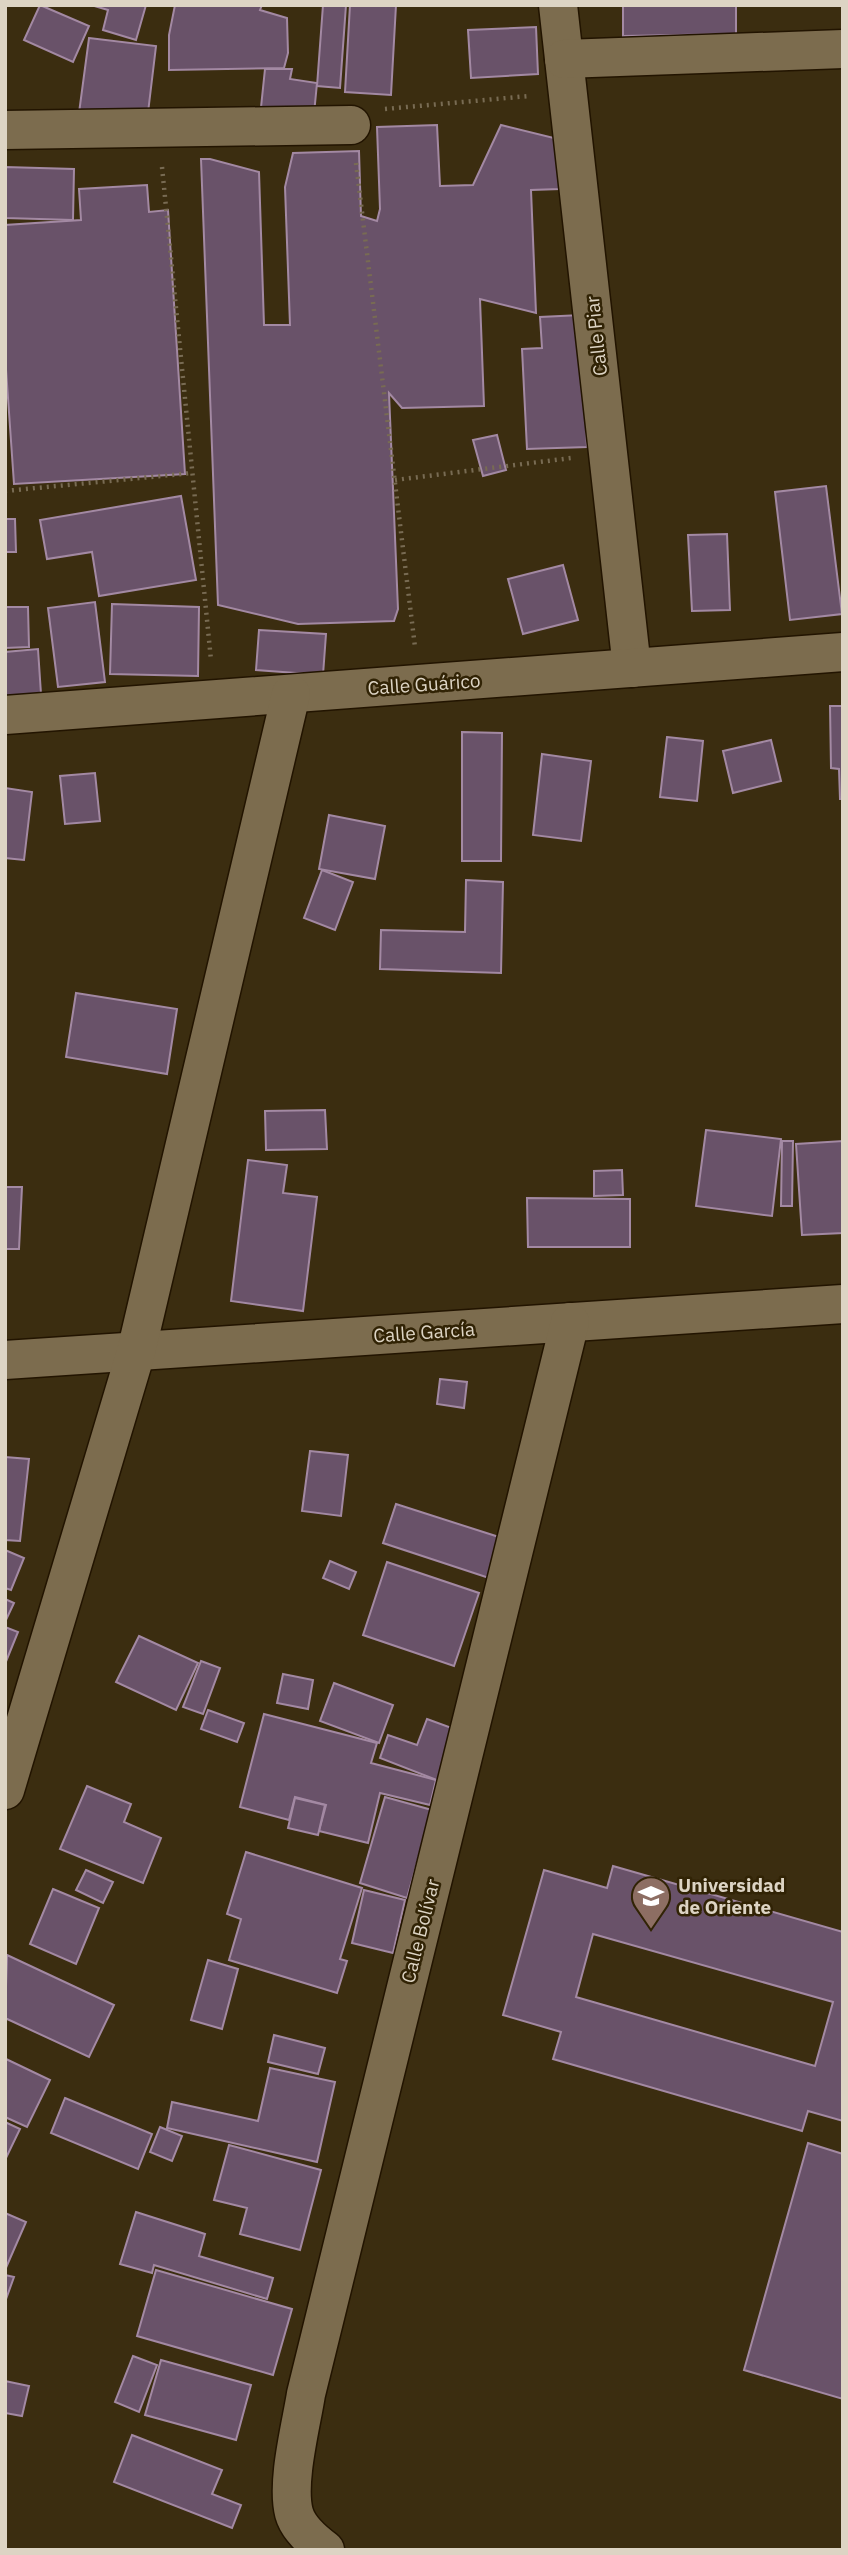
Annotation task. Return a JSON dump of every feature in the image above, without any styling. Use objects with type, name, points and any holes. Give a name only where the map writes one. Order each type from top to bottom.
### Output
[{"type":"street","name":"Calle Piar","points":[[558,5],[632,668]]},
{"type":"street","points":[[567,76],[843,49]]},
{"type":"street","points":[[5,130],[351,125]]},
{"type":"street","name":"Calle Guárico","points":[[5,716],[843,652]]},
{"type":"street","points":[[5,1790],[136,1352],[291,694]]},
{"type":"street","name":"Calle García","points":[[5,1360],[843,1304]]},
{"type":"street","name":"Calle Bolívar","points":[[317,2544],[294,2515],[292,2491],[306,2394],[570,1322]]},
{"type":"path","points":[[420,684],[351,125],[355,116],[363,111],[567,76]]},
{"type":"path","points":[[158,128],[215,699]]},
{"type":"path","points":[[395,480],[609,453]]},
{"type":"path","points":[[5,491],[192,473]]},
{"type":"building","points":[[40,5],[89,26],[73,62],[24,40]]},
{"type":"building","points":[[91,5],[146,5],[136,40],[103,30],[108,10]]},
{"type":"building","points":[[175,5],[262,5],[260,10],[287,18],[288,53],[284,68],[169,70],[169,35]]},
{"type":"building","points":[[323,5],[346,5],[340,88],[317,86]]},
{"type":"building","points":[[350,5],[396,5],[391,95],[345,92]]},
{"type":"building","points":[[623,5],[736,5],[736,34],[623,36]]},
{"type":"building","points":[[536,27],[538,74],[471,78],[468,30]]},
{"type":"building","points":[[89,38],[156,46],[147,121],[79,113]]},
{"type":"building","points":[[265,69],[292,69],[290,79],[317,83],[313,124],[260,117]]},
{"type":"building","points":[[437,125],[440,186],[473,185],[501,125],[558,139],[560,189],[531,190],[536,313],[480,299],[484,406],[402,408],[389,393],[398,609],[394,621],[298,624],[218,605],[201,159],[259,172],[264,325],[290,325],[285,187],[293,153],[359,151],[361,216],[377,221],[380,209],[377,127]]},
{"type":"building","points":[[5,167],[74,169],[73,220],[5,218]]},
{"type":"building","points":[[147,185],[149,212],[168,210],[185,474],[14,484],[5,355],[5,225],[81,220],[79,189]]},
{"type":"building","points":[[581,315],[587,447],[527,449],[522,349],[542,348],[540,317]]},
{"type":"building","points":[[497,435],[506,470],[483,476],[473,440]]},
{"type":"building","points":[[826,486],[842,614],[790,620],[775,492]]},
{"type":"building","points":[[181,496],[196,580],[99,596],[92,552],[47,559],[40,520]]},
{"type":"building","points":[[5,519],[15,519],[16,552],[5,552]]},
{"type":"building","points":[[727,534],[730,610],[692,611],[688,535]]},
{"type":"building","points":[[563,565],[578,620],[523,634],[508,579]]},
{"type":"building","points":[[95,602],[105,682],[58,687],[48,608]]},
{"type":"building","points":[[112,604],[199,607],[198,676],[110,674]]},
{"type":"building","points":[[5,607],[28,607],[29,647],[5,648]]},
{"type":"building","points":[[259,630],[326,634],[323,675],[256,670]]},
{"type":"building","points":[[38,649],[41,694],[5,697],[5,652]]},
{"type":"building","points":[[830,706],[843,706],[843,799],[840,799],[839,769],[831,768]]},
{"type":"building","points":[[462,732],[502,733],[501,861],[462,861]]},
{"type":"building","points":[[667,737],[703,741],[697,801],[660,797]]},
{"type":"building","points":[[771,740],[781,781],[733,793],[723,751]]},
{"type":"building","points":[[542,754],[591,761],[581,841],[533,835]]},
{"type":"building","points":[[95,773],[100,821],[65,824],[60,776]]},
{"type":"building","points":[[5,788],[32,792],[24,860],[5,858]]},
{"type":"building","points":[[329,815],[385,826],[375,879],[319,869]]},
{"type":"building","points":[[322,870],[353,882],[335,930],[304,918]]},
{"type":"building","points":[[466,880],[503,882],[501,973],[380,969],[381,930],[465,932]]},
{"type":"building","points":[[76,993],[177,1009],[167,1074],[66,1057]]},
{"type":"building","points":[[325,1110],[327,1149],[266,1150],[265,1111]]},
{"type":"building","points":[[706,1130],[781,1139],[772,1216],[696,1206]]},
{"type":"building","points":[[782,1141],[793,1141],[792,1206],[781,1206]]},
{"type":"building","points":[[843,1141],[843,1233],[802,1235],[796,1144]]},
{"type":"building","points":[[248,1160],[287,1165],[283,1193],[317,1197],[303,1311],[231,1301]]},
{"type":"building","points":[[622,1170],[623,1195],[594,1196],[594,1171]]},
{"type":"building","points":[[5,1187],[22,1187],[19,1249],[5,1249]]},
{"type":"building","points":[[527,1198],[630,1199],[630,1247],[528,1247]]},
{"type":"building","points":[[440,1379],[467,1382],[464,1408],[437,1404]]},
{"type":"building","points":[[310,1451],[348,1455],[341,1516],[302,1511]]},
{"type":"building","points":[[5,1457],[29,1459],[20,1541],[5,1540]]},
{"type":"building","points":[[396,1504],[502,1538],[489,1578],[383,1543]]},
{"type":"building","points":[[5,1550],[24,1558],[11,1590],[5,1588]]},
{"type":"building","points":[[330,1561],[356,1572],[349,1589],[323,1578]]},
{"type":"building","points":[[387,1562],[479,1593],[454,1666],[363,1635]]},
{"type":"building","points":[[5,1599],[14,1603],[5,1622]]},
{"type":"building","points":[[5,1627],[18,1632],[5,1664]]},
{"type":"building","points":[[139,1636],[198,1663],[176,1710],[116,1682]]},
{"type":"building","points":[[201,1661],[220,1668],[203,1714],[183,1707]]},
{"type":"building","points":[[283,1674],[313,1680],[308,1709],[277,1703]]},
{"type":"building","points":[[334,1683],[393,1705],[379,1743],[320,1721]]},
{"type":"building","points":[[208,1710],[244,1723],[237,1742],[201,1729]]},
{"type":"building","points":[[264,1714],[377,1743],[371,1763],[436,1780],[430,1805],[380,1793],[368,1843],[319,1831],[326,1805],[295,1797],[289,1820],[240,1807]]},
{"type":"building","points":[[427,1719],[460,1731],[442,1782],[380,1758],[388,1735],[417,1745]]},
{"type":"building","points":[[87,1786],[131,1804],[124,1822],[161,1838],[143,1883],[60,1849]]},
{"type":"building","points":[[385,1797],[432,1810],[407,1898],[360,1883]]},
{"type":"building","points":[[295,1798],[325,1805],[318,1835],[288,1828]]},
{"type":"building","points":[[246,1852],[362,1888],[340,1959],[347,1961],[337,1993],[229,1960],[241,1919],[227,1914]]},
{"type":"building","points":[[613,1866],[843,1932],[843,2121],[808,2111],[802,2131],[553,2059],[561,2032],[503,2015],[544,1870],[607,1888]],"holes":[[[593,1934],[833,2002],[815,2066],[576,1997]]]},
{"type":"building","points":[[86,1870],[113,1882],[103,1903],[76,1890]]},
{"type":"building","points":[[53,1889],[99,1908],[76,1964],[30,1944]]},
{"type":"building","points":[[364,1890],[405,1900],[393,1953],[352,1943]]},
{"type":"building","points":[[7,1955],[114,2005],[89,2057],[5,2018]]},
{"type":"building","points":[[208,1960],[238,1969],[222,2029],[191,2020]]},
{"type":"building","points":[[274,2035],[325,2048],[318,2074],[268,2062]]},
{"type":"building","points":[[6,2059],[50,2080],[27,2127],[5,2117]]},
{"type":"building","points":[[270,2068],[335,2082],[317,2162],[167,2128],[172,2102],[258,2121]]},
{"type":"building","points":[[65,2098],[152,2134],[138,2169],[51,2133]]},
{"type":"building","points":[[5,2122],[20,2129],[5,2160]]},
{"type":"building","points":[[160,2127],[182,2136],[172,2161],[150,2152]]},
{"type":"building","points":[[808,2143],[843,2154],[843,2399],[744,2370]]},
{"type":"building","points":[[229,2145],[321,2170],[300,2250],[240,2234],[247,2208],[214,2200]]},
{"type":"building","points":[[136,2212],[205,2234],[199,2256],[273,2278],[267,2299],[154,2265],[152,2273],[120,2264]]},
{"type":"building","points":[[5,2213],[26,2222],[5,2270]]},
{"type":"building","points":[[156,2270],[292,2309],[273,2375],[137,2336]]},
{"type":"building","points":[[5,2275],[14,2277],[5,2302]]},
{"type":"building","points":[[133,2356],[157,2365],[139,2412],[115,2402]]},
{"type":"building","points":[[161,2360],[251,2385],[236,2440],[145,2415]]},
{"type":"building","points":[[5,2381],[29,2386],[22,2416],[5,2413]]},
{"type":"building","points":[[132,2435],[222,2470],[212,2494],[241,2505],[232,2528],[114,2482]]},
{"type":"place","name":"Universidad de Oriente","points":[[651,1930]]}]
